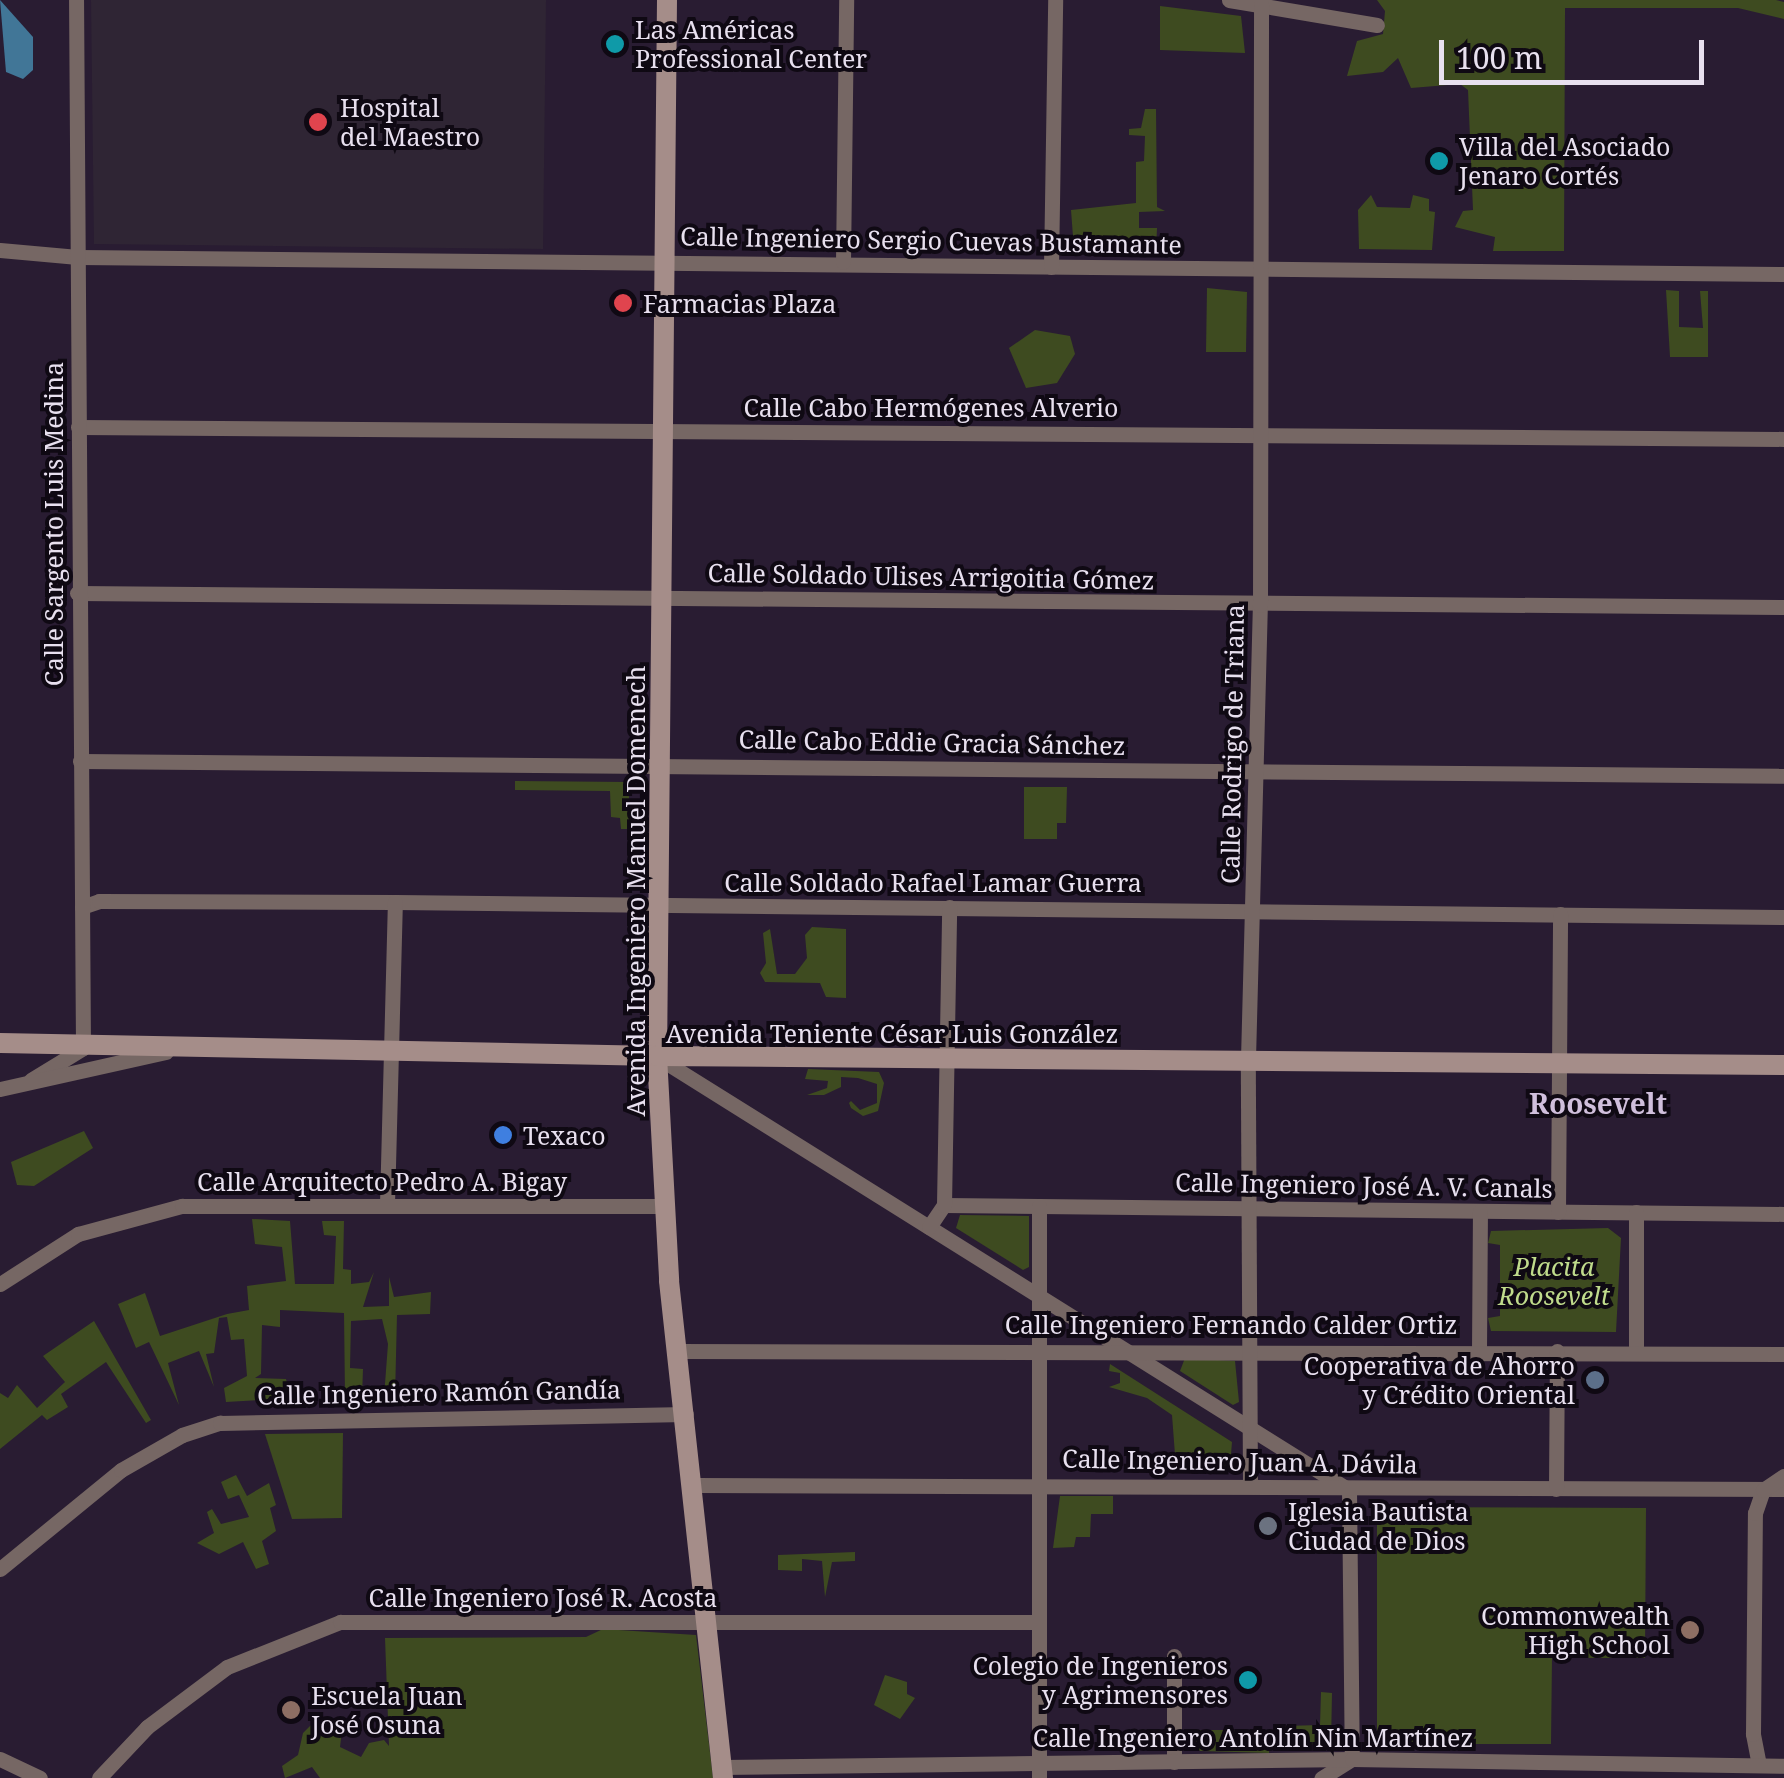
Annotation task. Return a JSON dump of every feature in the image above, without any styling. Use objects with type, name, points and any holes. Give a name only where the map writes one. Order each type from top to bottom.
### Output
[{"type":"street","name":"Calle Sargento Luis Medina","points":[[76,0],[77,593],[84,1048]]},
{"type":"street","name":"Avenida Ingeniero Manuel Domenech","points":[[667,0],[657,1056],[664,1206],[696,1485],[722,1772]]},
{"type":"street","points":[[843,262],[846,0]]},
{"type":"street","points":[[1051,267],[1055,0]]},
{"type":"street","points":[[1229,0],[1377,25]]},
{"type":"street","name":"Calle Rodrigo de Triana","points":[[1250,1484],[1246,1350],[1248,1059],[1255,910],[1260,605],[1261,4]]},
{"type":"street","name":"Calle Ingeniero Sergio Cuevas Bustamante","points":[[0,250],[78,258],[843,262],[1784,274]]},
{"type":"street","name":"Calle Cabo Hermógenes Alverio","points":[[78,427],[1784,439]]},
{"type":"street","name":"Calle Soldado Ulises Arrigoitia Gómez","points":[[77,593],[1784,607]]},
{"type":"street","name":"Calle Cabo Eddie Gracia Sánchez","points":[[80,761],[1784,776]]},
{"type":"street","name":"Calle Soldado Rafael Lamar Guerra","points":[[82,906],[99,901],[394,902],[1784,917]]},
{"type":"street","points":[[388,1204],[394,902]]},
{"type":"street","points":[[929,1228],[944,1204],[949,907]]},
{"type":"street","points":[[1558,1212],[1560,914]]},
{"type":"street","name":"Avenida Teniente César Luis González","points":[[0,1043],[175,1050],[657,1056],[1784,1065]]},
{"type":"street","points":[[31,1080],[84,1048]]},
{"type":"street","points":[[0,1089],[175,1050]]},
{"type":"street","points":[[657,1056],[1250,1434],[1348,1490],[1352,1759],[1321,1778]]},
{"type":"street","name":"Calle Arquitecto Pedro A. Bigay","points":[[0,1284],[78,1234],[145,1212],[236,1202],[664,1206]]},
{"type":"street","name":"Calle Ingeniero José A. V. Canals","points":[[944,1204],[1784,1214]]},
{"type":"street","points":[[1039,1206],[1039,1771]]},
{"type":"street","points":[[1479,1350],[1480,1211]]},
{"type":"street","points":[[1636,1212],[1636,1352]]},
{"type":"street","name":"Calle Ingeniero Fernando Calder Ortiz","points":[[679,1350],[1116,1348],[1784,1354]]},
{"type":"street","points":[[1556,1489],[1557,1352]]},
{"type":"street","name":"Calle Ingeniero Ramón Gandía","points":[[0,1569],[121,1470],[182,1435],[220,1423],[686,1414]]},
{"type":"street","points":[[1758,1765],[1753,1734],[1754,1514],[1763,1490],[1784,1476]]},
{"type":"street","name":"Calle Ingeniero Juan A. Dávila","points":[[696,1485],[1040,1482],[1250,1484],[1348,1490],[1784,1490]]},
{"type":"street","name":"Calle Ingeniero José R. Acosta","points":[[99,1778],[147,1726],[227,1668],[340,1622],[1038,1622]]},
{"type":"street","points":[[1174,1656],[1174,1762]]},
{"type":"street","points":[[0,1759],[40,1778]]},
{"type":"street","name":"Calle Ingeniero Antolín Nin Martínez","points":[[722,1772],[1039,1771],[1174,1762],[1352,1759],[1547,1770],[1784,1766]]},
{"type":"shaded area","name":"Hospital del Maestro","points":[[91,0],[546,0],[543,249],[94,244]]},
{"type":"green space","points":[[1377,0],[1776,0],[1784,2],[1784,19],[1738,8],[1565,8],[1564,251],[1493,251],[1495,237],[1455,227],[1463,211],[1473,210],[1468,90],[1460,84],[1411,88],[1398,58],[1383,72],[1347,76],[1357,41],[1383,34],[1385,11]]},
{"type":"green space","points":[[1160,6],[1241,16],[1245,53],[1160,50]]},
{"type":"green space","points":[[1145,109],[1156,109],[1157,207],[1165,211],[1139,212],[1139,228],[1157,228],[1156,252],[1074,250],[1071,210],[1136,203],[1136,162],[1144,161],[1145,136],[1129,135],[1129,129],[1141,128]]},
{"type":"green space","points":[[1371,195],[1377,207],[1410,208],[1413,195],[1429,199],[1429,211],[1435,212],[1432,250],[1359,249],[1358,210]]},
{"type":"green space","points":[[1207,288],[1247,292],[1246,352],[1206,352]]},
{"type":"green space","points":[[1666,290],[1679,291],[1679,327],[1703,328],[1700,291],[1708,291],[1708,357],[1670,357]]},
{"type":"green space","points":[[1035,330],[1070,336],[1075,354],[1057,383],[1026,388],[1009,348]]},
{"type":"green space","points":[[515,781],[628,782],[631,829],[621,829],[620,818],[611,817],[610,791],[515,790]]},
{"type":"green space","points":[[1024,787],[1067,787],[1066,823],[1057,823],[1057,839],[1024,839]]},
{"type":"green space","points":[[812,927],[846,929],[846,998],[826,997],[820,983],[765,982],[760,973],[766,963],[763,933],[770,929],[777,974],[795,974],[807,958],[805,935]]},
{"type":"green space","points":[[808,1069],[879,1072],[884,1083],[878,1111],[863,1116],[851,1108],[851,1101],[860,1110],[877,1103],[877,1084],[858,1078],[841,1077],[841,1087],[824,1095],[807,1095],[827,1088],[828,1081],[805,1079]]},
{"type":"green space","points":[[84,1131],[93,1148],[34,1186],[17,1185],[11,1162]]},
{"type":"green space","points":[[960,1215],[1029,1216],[1029,1267],[1023,1270],[956,1228]]},
{"type":"green space","points":[[252,1219],[290,1221],[295,1284],[334,1284],[336,1236],[324,1235],[322,1221],[344,1221],[343,1269],[351,1270],[351,1284],[369,1282],[374,1272],[363,1307],[389,1306],[389,1277],[394,1297],[431,1292],[430,1314],[397,1315],[395,1397],[384,1397],[388,1344],[382,1319],[351,1321],[350,1368],[363,1369],[362,1397],[345,1397],[344,1313],[280,1310],[280,1327],[262,1325],[261,1374],[255,1378],[286,1379],[291,1398],[226,1402],[224,1388],[247,1376],[244,1339],[231,1340],[227,1317],[219,1318],[214,1353],[206,1354],[214,1387],[199,1351],[168,1363],[179,1405],[149,1342],[136,1348],[118,1304],[145,1293],[160,1336],[227,1314],[249,1310],[247,1286],[286,1281],[282,1247],[255,1244]]},
{"type":"green space","name":"Placita Roosevelt","points":[[1608,1228],[1621,1238],[1616,1332],[1491,1331],[1488,1318],[1500,1316],[1500,1245],[1488,1243],[1491,1231]]},
{"type":"green space","points":[[94,1321],[151,1420],[146,1423],[106,1362],[61,1394],[68,1407],[47,1420],[42,1415],[0,1449],[0,1393],[8,1398],[17,1385],[37,1408],[65,1382],[43,1356]]},
{"type":"green space","points":[[1185,1358],[1235,1361],[1239,1402],[1233,1405],[1180,1371]]},
{"type":"green space","points":[[1110,1364],[1232,1442],[1230,1467],[1176,1468],[1172,1415],[1147,1398],[1109,1387],[1120,1383],[1120,1373],[1109,1371]]},
{"type":"green space","points":[[343,1433],[342,1518],[292,1519],[265,1434]]},
{"type":"green space","points":[[236,1475],[247,1496],[269,1483],[276,1505],[270,1508],[276,1531],[262,1541],[269,1564],[256,1569],[243,1542],[219,1554],[197,1543],[214,1533],[207,1512],[212,1509],[221,1524],[249,1517],[239,1495],[228,1499],[221,1482]]},
{"type":"green space","points":[[1060,1496],[1113,1496],[1113,1514],[1091,1514],[1090,1537],[1076,1537],[1074,1547],[1053,1548]]},
{"type":"green space","points":[[1377,1507],[1646,1508],[1645,1658],[1552,1658],[1551,1744],[1377,1744]]},
{"type":"green space","points":[[855,1552],[855,1561],[832,1562],[825,1597],[822,1561],[802,1559],[802,1571],[778,1570],[778,1555]]},
{"type":"green space","points":[[603,1629],[696,1635],[713,1778],[320,1778],[312,1767],[285,1778],[282,1766],[298,1755],[303,1733],[317,1719],[342,1731],[340,1747],[361,1757],[369,1743],[384,1740],[389,1746],[385,1638],[586,1637]]},
{"type":"green space","points":[[885,1675],[907,1682],[907,1694],[915,1698],[900,1719],[874,1705]]},
{"type":"green space","points":[[1321,1692],[1332,1693],[1331,1744],[1289,1745],[1285,1726],[1320,1725]]},
{"type":"green space","points":[[1192,1730],[1270,1730],[1250,1739],[1269,1745],[1269,1753],[1200,1751],[1191,1743]]},
{"type":"water","points":[[0,0],[33,37],[33,70],[23,79],[6,72]]},
{"type":"place","name":"Las Américas Professional Center","points":[[615,44]]},
{"type":"place","name":"Hospital del Maestro","points":[[318,122]]},
{"type":"place","name":"Villa del Asociado Jenaro Cortés","points":[[1439,161]]},
{"type":"place","name":"Farmacias Plaza","points":[[623,303]]},
{"type":"place","name":"Texaco","points":[[503,1135]]},
{"type":"place","name":"Cooperativa de Ahorro y Crédito Oriental","points":[[1595,1380]]},
{"type":"place","name":"Iglesia Bautista Ciudad de Dios","points":[[1268,1526]]},
{"type":"place","name":"Commonwealth High School","points":[[1690,1630]]},
{"type":"place","name":"Colegio de Ingenieros y Agrimensores","points":[[1248,1680]]},
{"type":"place","name":"Escuela Juan José Osuna","points":[[291,1710]]},
{"type":"district","name":"Roosevelt","points":[[1598,1103]]}]
